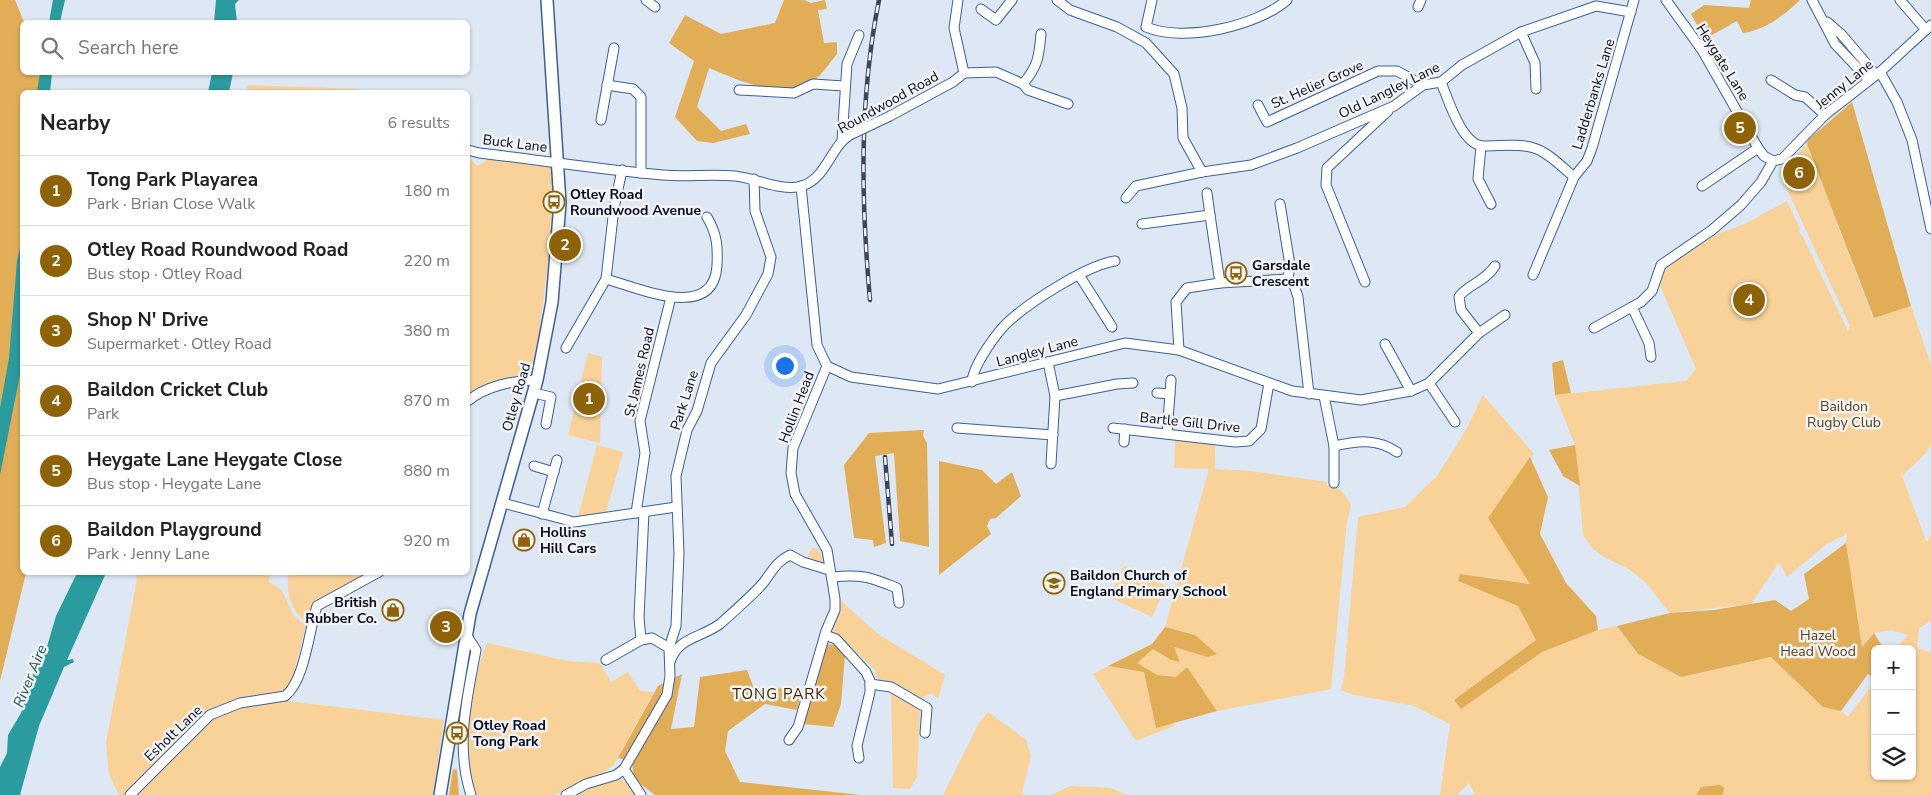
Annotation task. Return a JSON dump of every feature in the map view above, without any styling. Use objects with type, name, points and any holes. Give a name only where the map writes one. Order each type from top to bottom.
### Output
[{"type":"main road","name":"Otley Road","points":[[440,795],[466,636],[484,561],[503,503],[534,393],[546,340],[557,259],[560,203],[548,0]]},
{"type":"street","points":[[646,0],[655,7]]},
{"type":"street","points":[[958,0],[954,28],[964,73],[996,72],[1023,84],[1028,90],[1068,104]]},
{"type":"street","points":[[981,9],[996,20],[1012,0]]},
{"type":"street","points":[[1057,0],[1070,10],[1117,27],[1146,43],[1174,74],[1182,108],[1183,138],[1202,172]]},
{"type":"street","points":[[1152,0],[1146,27],[1155,31],[1195,34],[1239,24],[1272,11],[1287,0]]},
{"type":"street","name":"Ladderbanks Lane","points":[[1533,275],[1574,177],[1587,161],[1592,148],[1634,0]]},
{"type":"street","name":"Heygate Lane","points":[[1666,0],[1702,50],[1758,148],[1764,156],[1773,161]]},
{"type":"street","points":[[1812,0],[1824,20],[1842,35],[1897,102],[1912,140],[1931,229]]},
{"type":"street","points":[[1900,0],[1928,28]]},
{"type":"street","name":"Old Langley Lane","points":[[1126,198],[1136,186],[1202,172],[1251,165],[1296,148],[1394,106],[1399,100],[1423,85],[1441,82],[1462,65],[1521,32],[1596,6],[1631,12]]},
{"type":"street","name":"Jenny Lane","points":[[1773,161],[1782,159],[1825,115],[1875,76],[1928,28]]},
{"type":"street","points":[[1521,32],[1535,63],[1536,89]]},
{"type":"street","points":[[1023,84],[1034,70],[1039,58],[1040,34]]},
{"type":"street","points":[[846,138],[844,86],[846,64],[859,35]]},
{"type":"street","points":[[601,120],[614,48]]},
{"type":"street","name":"St. Helier Grove","points":[[1258,105],[1268,122],[1378,72],[1397,72],[1423,85]]},
{"type":"street","name":"Roundwood Road","points":[[801,186],[813,180],[827,166],[846,138],[953,82],[964,73]]},
{"type":"street","points":[[1771,80],[1795,95],[1805,98],[1825,115]]},
{"type":"street","points":[[1441,82],[1455,116],[1467,137],[1481,146],[1510,144],[1535,148],[1574,177]]},
{"type":"street","points":[[739,90],[794,93],[812,84],[844,86]]},
{"type":"street","points":[[607,85],[633,89],[641,97],[641,173]]},
{"type":"street","points":[[1365,282],[1326,185],[1327,168],[1394,106]]},
{"type":"street","points":[[1481,146],[1478,179],[1491,204]]},
{"type":"street","points":[[1702,186],[1758,148]]},
{"type":"street","name":"Buck Lane","points":[[470,151],[559,162]]},
{"type":"street","points":[[1594,328],[1641,302],[1652,291],[1661,265],[1712,230],[1741,204],[1761,182],[1773,161]]},
{"type":"street","points":[[559,162],[641,173],[736,176],[786,186],[801,186],[817,345],[827,366]]},
{"type":"street","points":[[566,348],[606,279],[614,208],[622,170]]},
{"type":"street","name":"Park Lane","points":[[622,774],[667,695],[670,676],[669,648],[676,626],[679,553],[676,476],[687,430],[697,411],[711,363],[746,315],[768,274],[771,257],[754,211],[754,179]]},
{"type":"street","points":[[1207,193],[1220,283]]},
{"type":"street","points":[[1280,204],[1290,265],[1288,279]]},
{"type":"street","points":[[1142,224],[1210,215]]},
{"type":"street","points":[[606,279],[671,297],[692,298],[707,291],[716,278],[718,239],[708,217]]},
{"type":"street","points":[[972,382],[972,374],[985,352],[1008,322],[1079,275],[1103,263],[1115,262]]},
{"type":"street","points":[[1478,333],[1461,310],[1458,291],[1490,270]]},
{"type":"street","points":[[1079,275],[1112,327]]},
{"type":"street","points":[[1179,350],[1176,302],[1187,288],[1220,283],[1288,279],[1294,285],[1298,297],[1309,394]]},
{"type":"street","name":"St James Road","points":[[641,640],[639,617],[640,513],[645,453],[640,422],[671,297]]},
{"type":"street","points":[[1632,307],[1649,343],[1651,357]]},
{"type":"street","name":"Langley Lane","points":[[827,366],[851,378],[938,389],[1125,343],[1179,350],[1269,384],[1309,394],[1361,400],[1411,391],[1429,383],[1478,333],[1505,315]]},
{"type":"street","points":[[1386,344],[1411,391]]},
{"type":"street","points":[[1048,362],[1055,396],[1051,464]]},
{"type":"street","name":"Hollin Head","points":[[790,740],[798,727],[825,635],[835,610],[827,550],[795,494],[791,473],[793,448],[827,366]]},
{"type":"street","points":[[470,400],[487,390],[526,380],[537,380]]},
{"type":"street","points":[[1167,434],[1171,380]]},
{"type":"street","points":[[1055,396],[1117,384],[1133,383]]},
{"type":"street","points":[[1429,383],[1455,422]]},
{"type":"street","name":"Bartle Gill Drive","points":[[1113,428],[1235,442],[1249,441],[1261,429],[1269,384]]},
{"type":"street","points":[[534,393],[552,397],[546,424]]},
{"type":"street","points":[[1157,393],[1170,394]]},
{"type":"street","points":[[1324,396],[1334,446],[1334,483]]},
{"type":"street","points":[[957,428],[1053,435]]},
{"type":"street","name":"Bartle Gill Drive","points":[[1124,442],[1125,429]]},
{"type":"street","points":[[1334,446],[1365,440],[1385,444],[1398,452]]},
{"type":"street","points":[[542,514],[557,460]]},
{"type":"street","points":[[534,466],[554,472]]},
{"type":"street","points":[[503,503],[574,522],[676,507]]},
{"type":"street","points":[[669,665],[675,652],[686,640],[719,624],[764,582],[782,559],[790,555],[831,574],[858,575],[897,588],[899,603]]},
{"type":"street","name":"Esholt Lane","points":[[130,795],[210,715],[230,706],[285,696],[290,692],[300,671],[317,606],[374,575]]},
{"type":"street","points":[[825,635],[836,639],[866,672],[870,684],[858,746],[858,758]]},
{"type":"street","points":[[466,636],[476,650],[462,737],[462,760],[471,795]]},
{"type":"street","points":[[606,660],[641,640],[652,638],[669,648]]},
{"type":"street","points":[[870,684],[891,687],[927,708],[925,733]]},
{"type":"street","points":[[566,795],[586,784],[622,774],[637,787],[641,795]]},
{"type":"green space","points":[[0,0],[15,0],[23,20],[20,20],[20,75],[42,75],[47,90],[20,90],[20,575],[26,575],[0,681]]},
{"type":"green space","points":[[784,0],[804,0],[811,3],[825,0],[827,9],[818,10],[824,43],[837,42],[837,54],[817,78],[801,86],[788,89],[761,87],[709,68],[697,107],[721,131],[746,124],[750,134],[713,143],[697,141],[675,117],[694,61],[669,43],[685,15],[721,34],[775,23]]},
{"type":"green space","points":[[1751,0],[1800,0],[1781,16],[1759,29],[1743,33],[1737,21],[1705,39],[1691,14],[1704,5],[1749,8]]},
{"type":"green space","points":[[248,85],[356,89],[356,90],[247,90]]},
{"type":"green space","points":[[1852,102],[1911,306],[1874,318],[1807,144],[1808,140]]},
{"type":"green space","name":"Baildon Rugby Club","points":[[1807,144],[1873,318],[1911,306],[1931,365],[1931,444],[1926,453],[1902,476],[1926,541],[1928,541],[1931,534],[1931,621],[1919,628],[1917,648],[1931,652],[1931,795],[1475,795],[1469,783],[1457,795],[1440,795],[1450,724],[1414,706],[1350,694],[1341,690],[1344,677],[1358,517],[1405,507],[1437,476],[1466,430],[1483,395],[1534,454],[1488,518],[1531,584],[1460,574],[1458,581],[1518,606],[1536,640],[1454,700],[1461,709],[1542,652],[1598,630],[1617,626],[1638,654],[1681,677],[1771,657],[1823,706],[1841,711],[1848,717],[1871,686],[1871,780],[1916,780],[1916,645],[1899,645],[1908,635],[1891,630],[1874,633],[1862,647],[1846,543],[1847,534],[1827,544],[1787,577],[1779,562],[1751,604],[1670,613],[1645,582],[1629,569],[1606,558],[1593,549],[1583,535],[1575,445],[1555,395],[1686,381],[1696,369],[1658,281],[1670,264],[1717,234],[1745,224],[1787,201],[1800,229],[1799,232],[1848,331],[1850,326],[1780,174]]},
{"type":"green space","points":[[491,157],[551,162],[553,225],[539,333],[530,376],[470,397],[470,160],[478,166]]},
{"type":"green space","points":[[588,353],[602,357],[600,443],[568,435]]},
{"type":"green space","points":[[1563,360],[1571,393],[1555,395],[1552,363]]},
{"type":"green space","points":[[924,430],[923,436],[927,443],[929,547],[900,541],[894,453],[875,456],[886,543],[874,547],[873,540],[854,538],[844,465],[869,433]]},
{"type":"green space","points":[[1175,439],[1215,444],[1215,469],[1251,471],[1327,482],[1327,486],[1339,489],[1347,497],[1351,505],[1347,521],[1331,689],[1217,711],[1187,667],[1176,677],[1157,675],[1136,663],[1153,649],[1171,660],[1180,661],[1173,647],[1207,657],[1195,635],[1165,627],[1209,469],[1174,468]]},
{"type":"green space","points":[[597,445],[623,452],[606,512],[578,517]]},
{"type":"green space","points":[[1575,445],[1580,486],[1563,476],[1549,450]]},
{"type":"green space","points":[[1530,457],[1548,497],[1540,534],[1566,583],[1596,616],[1598,630],[1542,652],[1461,709],[1454,700],[1536,640],[1518,606],[1458,581],[1460,574],[1530,584],[1488,518]]},
{"type":"green space","points":[[939,461],[982,470],[996,484],[1012,472],[1021,496],[996,518],[990,519],[987,526],[991,534],[939,575]]},
{"type":"green space","name":"Hazel Head Wood","points":[[1846,543],[1862,647],[1874,633],[1882,645],[1871,645],[1871,676],[1868,674],[1841,711],[1823,707],[1771,657],[1681,677],[1638,654],[1617,626],[1670,613],[1714,610],[1775,600],[1791,611],[1809,599],[1804,574]]},
{"type":"green space","points":[[812,548],[819,549],[825,566],[806,561]]},
{"type":"green space","points":[[1124,566],[1166,586],[1152,617],[1109,597]]},
{"type":"green space","points":[[135,575],[270,575],[269,582],[282,590],[293,615],[306,626],[291,684],[285,690],[220,707],[127,795],[119,795],[109,775],[106,743],[137,579]]},
{"type":"green space","points":[[289,575],[368,575],[316,604],[309,614],[307,622],[301,618],[293,607],[290,600]]},
{"type":"green space","points":[[840,600],[878,634],[945,675],[938,699],[932,693],[920,699],[893,684],[876,678],[875,670],[831,628]]},
{"type":"green space","points":[[1165,627],[1195,635],[1217,654],[1207,657],[1174,647],[1180,662],[1171,660],[1153,649],[1137,663],[1157,675],[1176,677],[1187,667],[1217,711],[1156,728],[1144,672],[1108,666],[1152,644]]},
{"type":"green space","points":[[487,643],[568,661],[600,663],[611,682],[628,672],[640,691],[654,692],[614,765],[603,773],[554,795],[476,795],[471,781],[468,762],[469,719],[472,697]]},
{"type":"green space","points":[[825,644],[837,645],[845,655],[841,704],[833,727],[803,724]]},
{"type":"green space","points":[[1108,666],[1144,672],[1156,728],[1173,723],[1174,726],[1136,741],[1093,674]]},
{"type":"green space","points":[[747,670],[756,694],[772,687],[801,692],[797,710],[765,704],[728,731],[725,751],[740,782],[861,795],[655,795],[634,779],[632,762],[618,758],[658,686],[682,674],[671,729],[694,727],[700,677]]},
{"type":"green space","points":[[891,691],[920,707],[917,777],[910,789],[893,788]]},
{"type":"green space","points":[[280,700],[444,720],[433,795],[138,795],[204,725],[212,719],[240,707]]},
{"type":"green space","points":[[988,712],[1026,740],[1031,756],[1022,793],[1024,795],[943,795],[979,723]]},
{"type":"green space","points":[[453,769],[457,770],[459,795],[449,795]]},
{"type":"green space","points":[[621,779],[630,785],[636,795],[575,795],[601,784]]},
{"type":"green space","points":[[1719,785],[1724,787],[1723,795],[1696,795],[1701,787]]},
{"type":"green space","points":[[1070,786],[1111,788],[1127,795],[1051,795]]},
{"type":"water","points":[[53,0],[65,0],[60,20],[49,20]]},
{"type":"water","points":[[216,0],[239,0],[235,4],[237,20],[214,20]]},
{"type":"water","points":[[40,75],[52,75],[50,90],[37,90]]},
{"type":"water","points":[[212,75],[233,75],[229,90],[208,90]]},
{"type":"water","points":[[20,248],[20,375],[0,475],[0,408],[9,358],[17,261]]},
{"type":"water","name":"River Aire","points":[[76,575],[105,575],[67,660],[73,659],[74,662],[64,667],[39,726],[20,795],[0,795],[0,767],[7,753],[8,735],[21,713],[33,675],[46,650],[56,616]]},
{"type":"railway","points":[[870,300],[865,225],[865,112],[868,75],[879,0]]},
{"type":"railway","points":[[885,457],[892,544]]},
{"type":"place","name":"Heygate Lane Heygate Close","points":[[1740,128]]},
{"type":"place","name":"Baildon Playground","points":[[1799,173]]},
{"type":"place","name":"Otley Road Roundwood Avenue","points":[[554,202]]},
{"type":"place","name":"Otley Road Roundwood Road","points":[[565,245]]},
{"type":"place","name":"Garsdale Crescent","points":[[1236,273]]},
{"type":"place","name":"Baildon Cricket Club","points":[[1749,300]]},
{"type":"place","name":"Tong Park Playarea","points":[[589,399]]},
{"type":"place","name":"Hollins Hill Cars","points":[[524,540]]},
{"type":"place","name":"Baildon Church of England Primary School","points":[[1054,583]]},
{"type":"place","name":"British Rubber Co.","points":[[393,610]]},
{"type":"place","name":"Shop N' Drive","points":[[446,627]]},
{"type":"place","name":"Otley Road Tong Park","points":[[457,733]]},
{"type":"district","name":"TONG PARK","points":[[779,694]]}]
